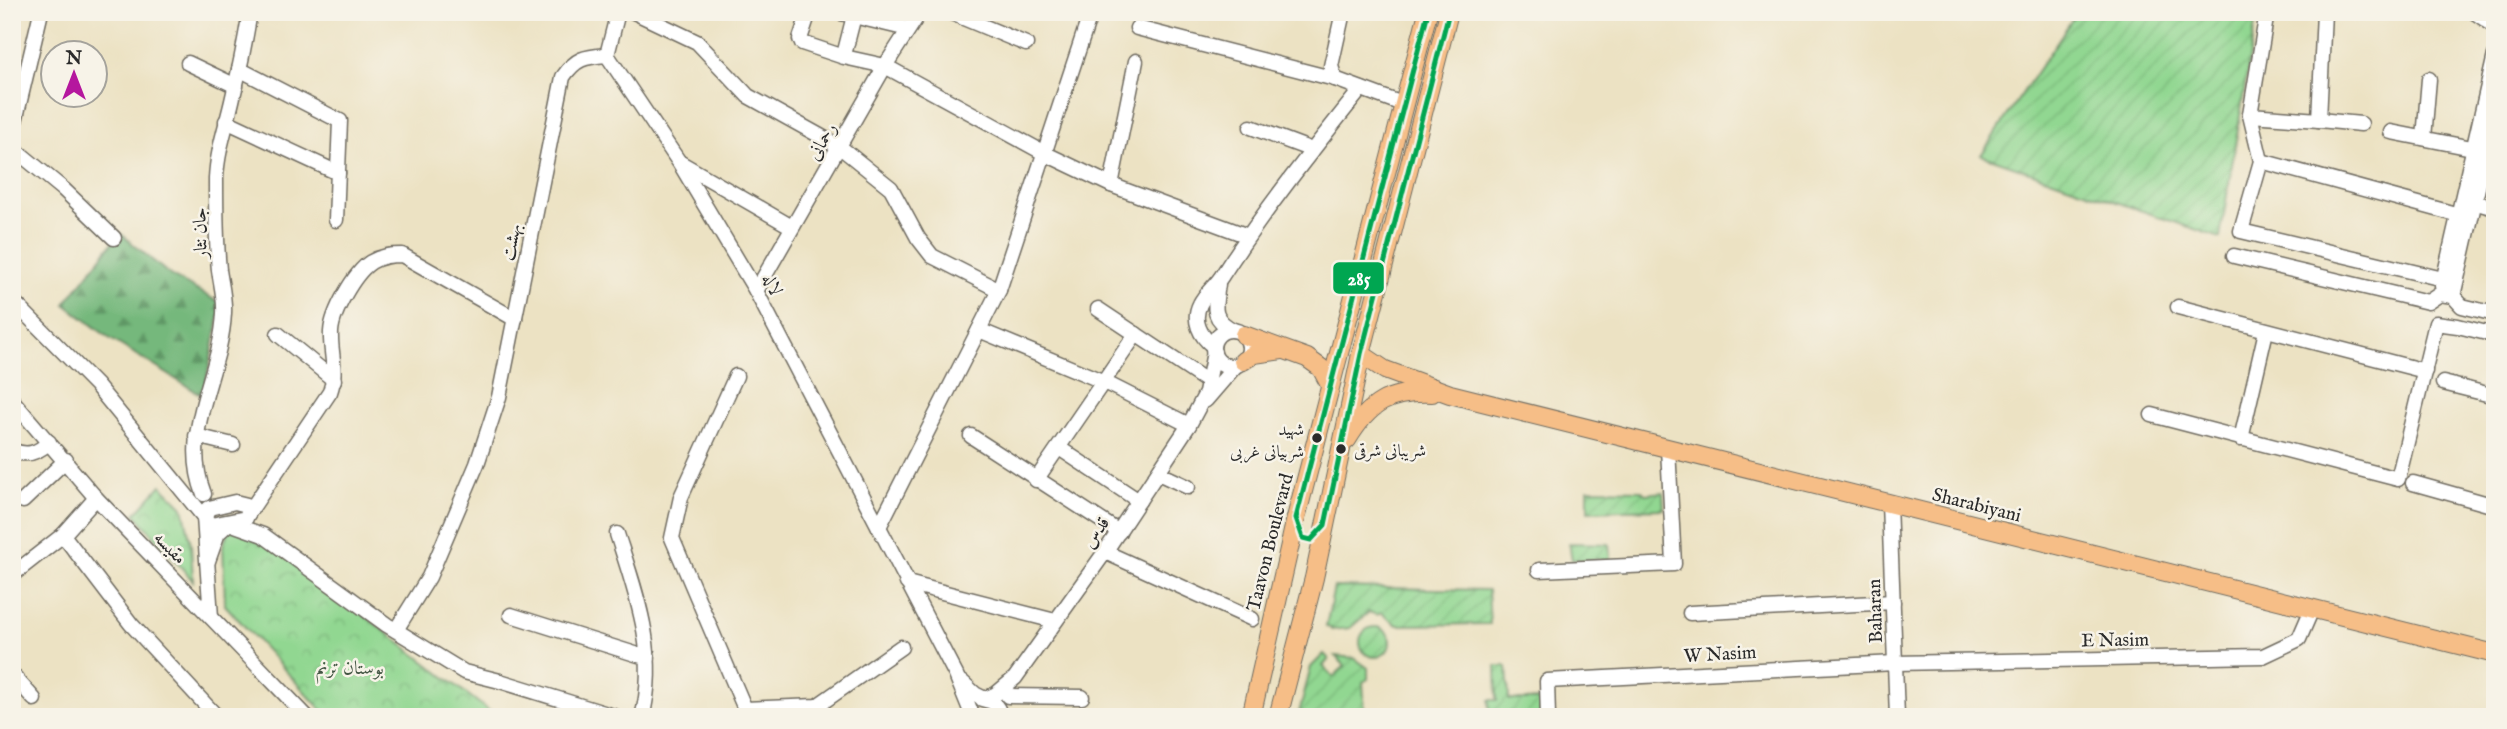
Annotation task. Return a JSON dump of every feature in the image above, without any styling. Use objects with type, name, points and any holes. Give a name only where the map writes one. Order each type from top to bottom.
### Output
[{"type":"main road","name":"Taavon Boulevard","points":[[1251,717],[1296,518],[1428,12]]},
{"type":"main road","points":[[1278,717],[1314,578],[1361,354],[1449,12]]},
{"type":"main road","points":[[1238,332],[1307,358],[1321,368],[1330,385]]},
{"type":"main road","points":[[1307,358],[1326,355],[1342,344]]},
{"type":"main road","points":[[1240,363],[1254,354],[1286,350]]},
{"type":"main road","name":"Sharabiyani","points":[[1361,354],[1385,370],[1450,394],[2495,654]]},
{"type":"main road","name":"Sharabiyani","points":[[1340,453],[1357,424],[1371,407],[1388,397],[1408,392],[1450,394]]},
{"type":"main road","points":[[1296,518],[1303,538],[1311,540],[1325,525]]},
{"type":"main road","points":[[1283,575],[1297,560],[1307,562],[1314,578]]},
{"type":"street","points":[[12,134],[16,103],[41,12]]},
{"type":"street","name":"جان نثار","points":[[205,494],[200,483],[195,452],[196,436],[198,419],[218,355],[224,311],[217,243],[216,177],[250,12]]},
{"type":"street","points":[[607,55],[618,12]]},
{"type":"street","points":[[635,12],[697,42],[748,96],[840,146],[891,188],[918,238],[932,257],[999,290]]},
{"type":"street","points":[[809,12],[801,41],[844,57],[886,66],[1046,154],[1111,185],[1248,236]]},
{"type":"street","points":[[837,12],[908,29]]},
{"type":"street","name":"رحمانی","points":[[756,291],[920,12]]},
{"type":"street","points":[[949,12],[1026,44]]},
{"type":"street","points":[[1335,79],[1331,66],[1343,12]]},
{"type":"street","points":[[2267,12],[2250,115],[2261,162],[2241,231],[2446,290],[2462,306],[2495,314]]},
{"type":"street","points":[[2319,120],[2324,12]]},
{"type":"street","points":[[2474,12],[2495,26]]},
{"type":"street","points":[[845,51],[855,15]]},
{"type":"street","points":[[879,527],[999,290],[1046,154],[1083,17]]},
{"type":"street","points":[[1137,28],[1335,79],[1405,105]]},
{"type":"street","name":"لاله","points":[[607,55],[679,162],[756,291],[956,675],[973,717]]},
{"type":"street","name":"بهشت","points":[[396,630],[429,577],[477,464],[499,397],[563,77],[572,63],[587,57],[607,55]]},
{"type":"street","points":[[2485,148],[2495,55]]},
{"type":"street","points":[[1111,185],[1136,61]]},
{"type":"street","points":[[188,62],[236,86]]},
{"type":"street","points":[[239,69],[340,121],[336,220]]},
{"type":"street","points":[[2424,138],[2429,79]]},
{"type":"street","points":[[1214,349],[1199,331],[1197,320],[1200,305],[1312,150],[1361,89]]},
{"type":"street","points":[[2234,256],[2428,302],[2446,290],[2468,201],[2495,114]]},
{"type":"street","points":[[2250,115],[2361,124]]},
{"type":"street","points":[[226,121],[338,173]]},
{"type":"street","points":[[1251,127],[1312,150]]},
{"type":"street","points":[[2391,132],[2485,148]]},
{"type":"street","points":[[12,147],[64,189],[114,238]]},
{"type":"street","points":[[679,162],[792,227]]},
{"type":"street","points":[[2261,162],[2464,216]]},
{"type":"street","points":[[2468,201],[2495,208]]},
{"type":"street","points":[[12,300],[96,385],[172,472],[211,525],[246,518],[330,391],[334,380],[331,332],[334,318],[346,293],[368,264],[389,255],[402,255],[515,319]]},
{"type":"street","points":[[1218,282],[1216,315],[1220,323],[1238,332],[1247,339],[1249,351],[1240,363],[1225,365],[1216,357],[1214,349],[1218,335],[1238,332]]},
{"type":"street","points":[[2178,307],[2425,371]]},
{"type":"street","points":[[1098,309],[1208,382]]},
{"type":"street","points":[[2152,415],[2398,479],[2435,323],[2495,335]]},
{"type":"street","points":[[979,331],[1102,382],[1189,425]]},
{"type":"street","points":[[2241,439],[2266,331]]},
{"type":"street","points":[[278,334],[334,380]]},
{"type":"street","points":[[1036,480],[1136,334]]},
{"type":"street","name":"قدس","points":[[1202,403],[1214,349]]},
{"type":"street","name":"قدس","points":[[998,715],[1015,678],[1119,532],[1202,403],[1240,363]]},
{"type":"street","points":[[736,376],[681,497],[672,538],[743,713],[817,706],[901,647]]},
{"type":"street","points":[[2443,383],[2495,396]]},
{"type":"street","name":"مقیسه","points":[[12,400],[96,498],[307,717]]},
{"type":"street","points":[[196,436],[233,445]]},
{"type":"street","points":[[971,436],[1119,532]]},
{"type":"street","points":[[12,450],[27,454],[40,450],[49,442]]},
{"type":"street","points":[[1059,448],[1139,501]]},
{"type":"street","points":[[1539,570],[1674,564],[1668,448]]},
{"type":"street","points":[[172,472],[184,477],[188,474],[195,452]]},
{"type":"street","points":[[23,501],[66,460]]},
{"type":"street","points":[[234,502],[278,470]]},
{"type":"street","points":[[172,472],[205,494],[216,505]]},
{"type":"street","points":[[1158,473],[1188,487]]},
{"type":"street","points":[[2413,483],[2495,506]]},
{"type":"street","points":[[12,575],[63,535],[96,498]]},
{"type":"street","points":[[211,617],[205,512],[216,505],[234,502],[247,505],[253,509],[263,535]]},
{"type":"street","name":"Baharan","points":[[1889,503],[1897,717]]},
{"type":"street","points":[[229,523],[263,535],[396,630],[464,673],[500,681],[617,717]]},
{"type":"street","points":[[208,561],[218,533],[229,523]]},
{"type":"street","points":[[617,534],[646,634],[648,681],[642,717]]},
{"type":"street","points":[[63,535],[131,624],[217,717]]},
{"type":"street","points":[[1105,552],[1252,619]]},
{"type":"street","points":[[907,583],[1055,621]]},
{"type":"street","points":[[1690,613],[1893,602]]},
{"type":"street","name":"E Nasim","points":[[1895,663],[2263,656],[2299,639],[2312,609]]},
{"type":"street","points":[[510,615],[648,658]]},
{"type":"street","name":"W Nasim","points":[[1548,717],[1546,681],[1895,663]]},
{"type":"street","points":[[12,674],[34,699]]},
{"type":"street","points":[[956,675],[967,688],[993,702],[998,715]]},
{"type":"street","name":"قدس","points":[[985,699],[996,694],[1015,678]]},
{"type":"street","points":[[1008,696],[1082,696]]},
{"type":"street","points":[[973,717],[974,704],[985,699]]},
{"type":"green space","points":[[2077,12],[2257,12],[2220,238],[1981,155]]},
{"type":"green space","points":[[120,233],[170,275],[222,304],[203,396],[109,338],[65,304]]},
{"type":"green space","points":[[161,485],[183,507],[191,544],[193,581],[135,514]]},
{"type":"green space","points":[[1588,489],[1641,490],[1645,494],[1663,492],[1664,509],[1588,511]]},
{"type":"green space","name":"بوستان ترنم","points":[[231,526],[259,535],[497,717],[328,717],[225,605],[223,545]]},
{"type":"green space","points":[[1569,543],[1609,544],[1610,559],[1572,560]]},
{"type":"green space","points":[[1334,587],[1488,590],[1490,624],[1397,625],[1381,613],[1377,615],[1369,612],[1350,628],[1331,630],[1326,627]]},
{"type":"green space","points":[[1375,627],[1381,628],[1389,636],[1389,648],[1381,656],[1375,657],[1369,656],[1361,648],[1360,642],[1361,636],[1369,628]]},
{"type":"green space","points":[[1324,654],[1329,659],[1323,666],[1333,677],[1345,666],[1336,656],[1354,658],[1368,668],[1368,679],[1363,682],[1365,717],[1298,717],[1311,667]]},
{"type":"green space","points":[[1496,666],[1507,666],[1509,700],[1540,700],[1541,717],[1490,717],[1489,700],[1497,700]]},
{"type":"transit line","name":"285","points":[[1428,12],[1296,518],[1303,538],[1311,540],[1325,525],[1361,354],[1449,12]]},
{"type":"place","name":"شهید شربیانی غربی","points":[[1317,438]]},
{"type":"place","name":"شریبانی شرقی","points":[[1341,449]]}]
